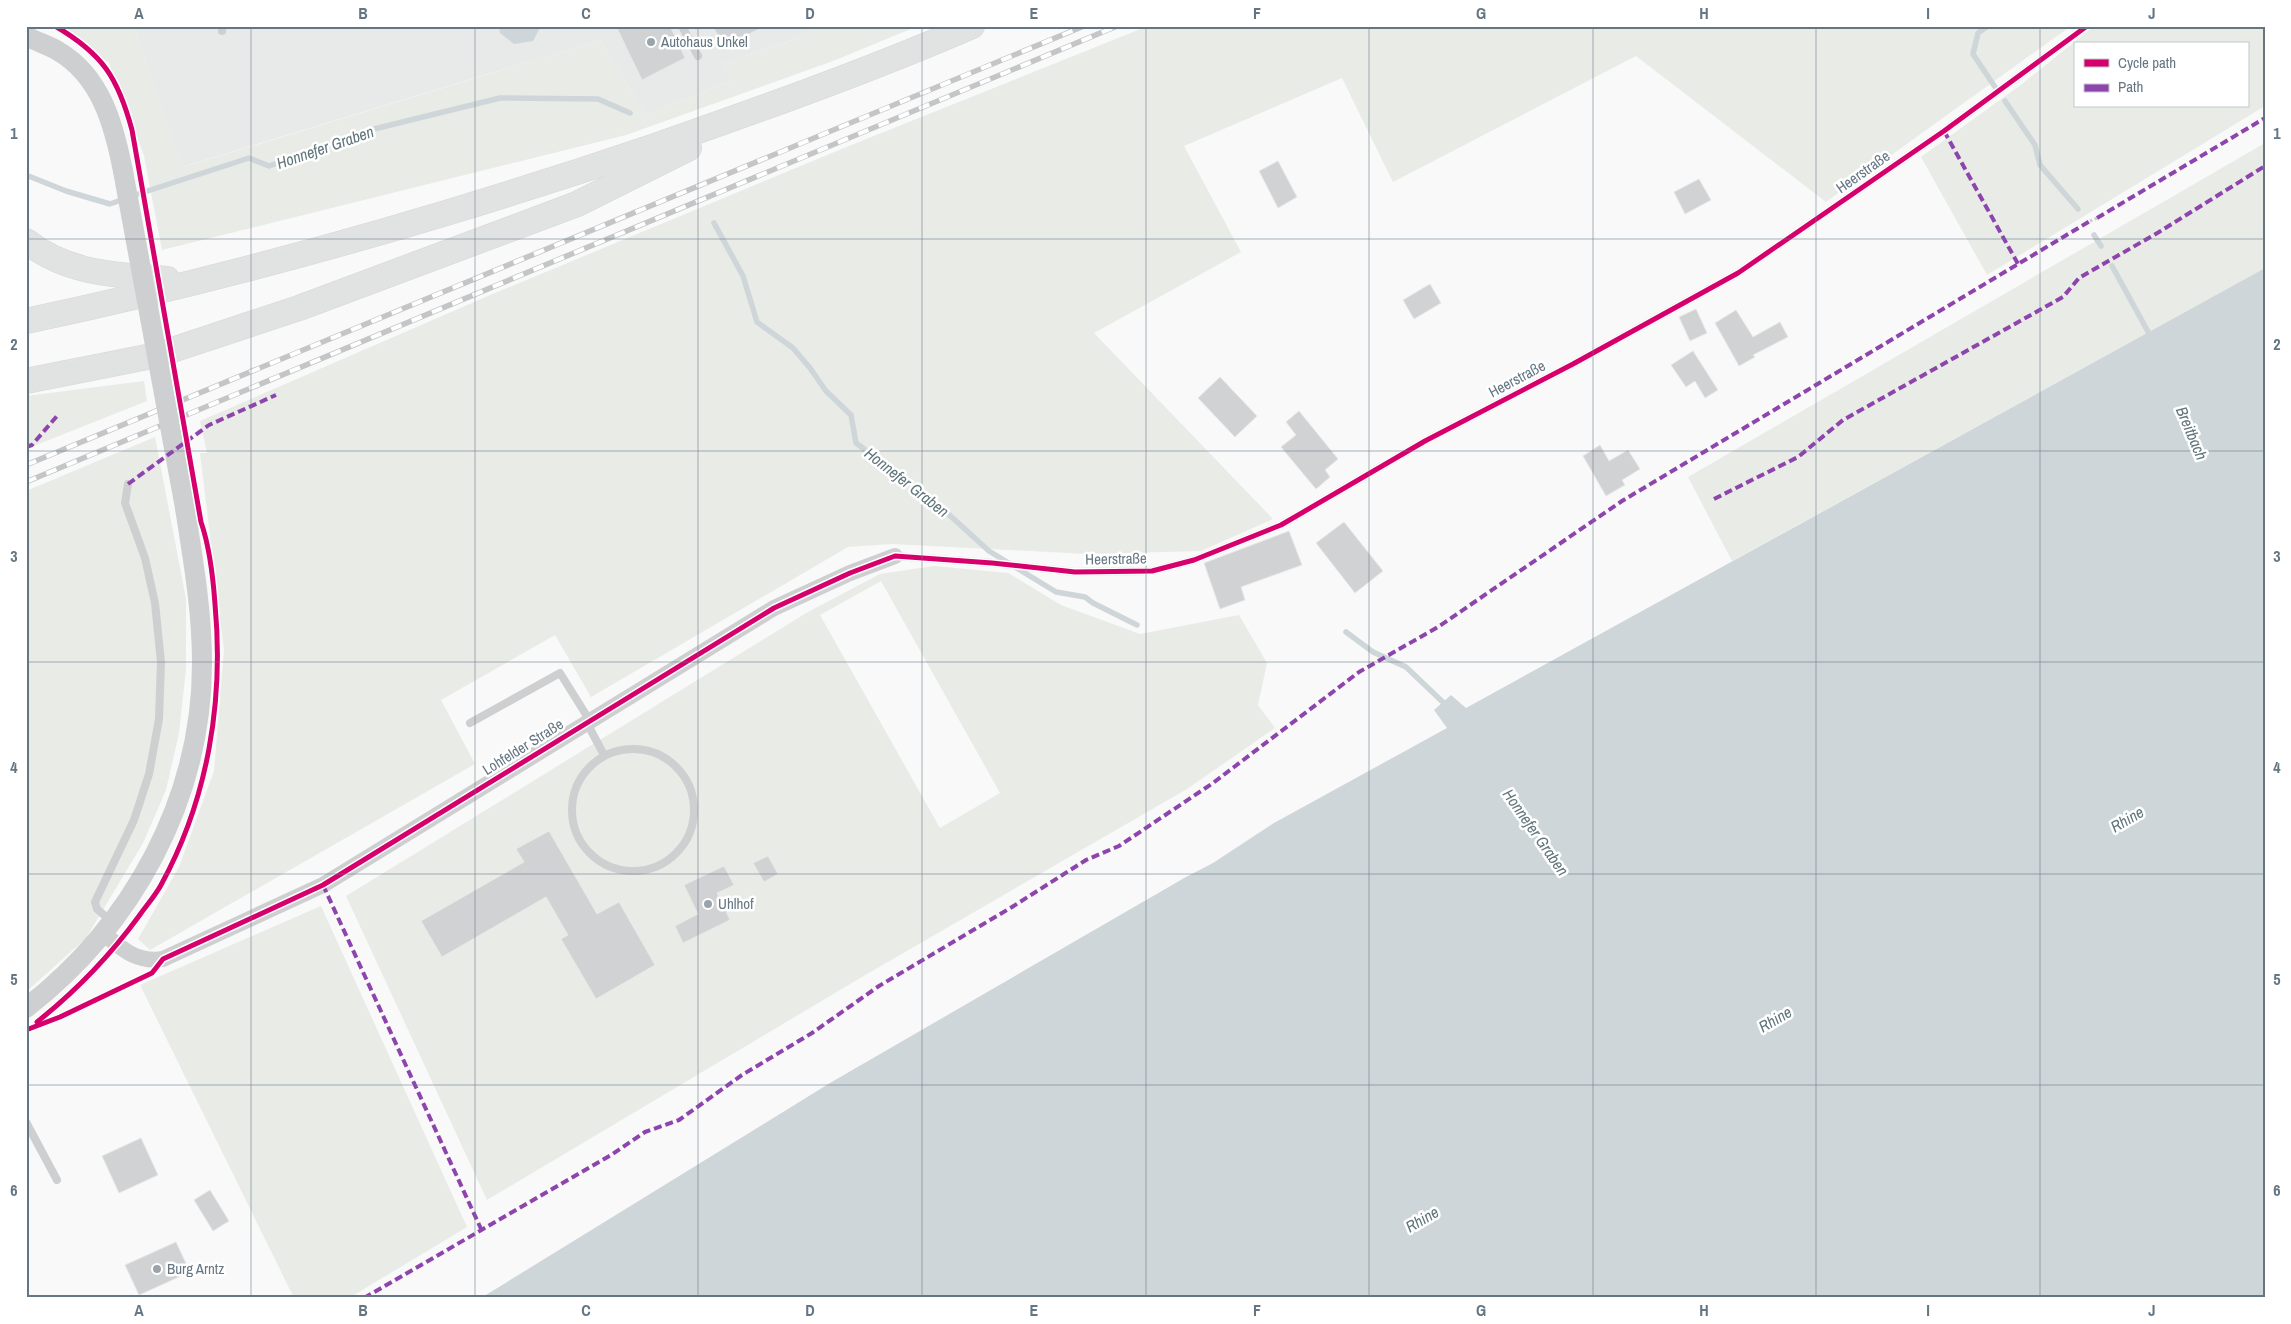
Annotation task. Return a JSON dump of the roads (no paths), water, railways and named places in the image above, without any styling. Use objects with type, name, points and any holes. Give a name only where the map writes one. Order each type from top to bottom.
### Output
[{"type":"main road","points":[[26,321],[199,281],[311,252],[517,192],[786,100],[899,58],[972,26]]},
{"type":"main road","points":[[26,381],[157,355],[298,308],[577,204],[786,100]]},
{"type":"main road","points":[[26,240],[43,252],[64,262],[94,272],[199,281]]},
{"type":"street","points":[[26,1008],[74,967],[108,928],[147,871],[180,794],[196,728],[200,695],[201,649],[196,580],[184,508],[123,170],[109,116],[91,80],[58,51],[29,39]]},
{"type":"street","name":"Lohfelder Straße","points":[[108,928],[123,951],[139,958],[156,960],[180,951],[323,885],[774,608],[850,573],[895,556]]},
{"type":"lane","points":[[682,26],[698,56]]},
{"type":"lane","name":"Heerstraße","points":[[895,556],[1027,566],[1075,572],[1152,571],[1194,560],[1281,525],[1425,441],[1573,364],[1738,273],[1944,131],[2087,26]]},
{"type":"lane","points":[[108,928],[95,902],[126,839],[142,797],[154,749],[160,691],[161,662],[155,603],[144,558],[124,503],[128,484]]},
{"type":"lane","points":[[470,723],[560,673],[589,722],[604,755]]},
{"type":"lane","points":[[642,748],[655,752],[678,766],[689,783],[695,802],[694,822],[687,840],[675,856],[657,867],[637,872],[616,869],[598,860],[583,845],[574,827],[572,806],[576,786],[588,768],[604,755],[623,749],[642,748]]},
{"type":"lane","points":[[26,1122],[57,1180]]},
{"type":"water","points":[[499,26],[541,26],[533,41],[514,44],[500,33]]},
{"type":"water","name":"Rhine","points":[[2265,268],[2265,1298],[481,1298],[830,1083],[1213,863],[1274,823],[1447,728],[1434,710],[1451,695],[1466,708]]},
{"type":"waterway","name":"Breitbach","points":[[1988,26],[1978,33],[1973,54],[1995,87]]},
{"type":"waterway","name":"Honnefer Graben","points":[[132,196],[249,158],[269,166],[370,130],[500,98],[598,99],[630,113]]},
{"type":"waterway","name":"Breitbach","points":[[2005,101],[2035,145],[2040,165],[2078,209]]},
{"type":"waterway","name":"Honnefer Graben","points":[[26,175],[66,191],[110,204],[124,199]]},
{"type":"waterway","name":"Honnefer Graben","points":[[714,223],[743,276],[757,322],[793,348],[826,391],[851,415],[856,443],[934,501],[989,551],[1056,592],[1085,597],[1137,625]]},
{"type":"waterway","points":[[2094,235],[2101,246]]},
{"type":"waterway","name":"Breitbach","points":[[2112,266],[2152,339]]},
{"type":"waterway","name":"Honnefer Graben","points":[[1346,632],[1373,652],[1406,667],[1448,707]]},
{"type":"railway","points":[[26,465],[1084,26]]},
{"type":"railway","points":[[26,482],[1117,26]]},
{"type":"place","name":"Autohaus Unkel","points":[[651,42]]},
{"type":"place","name":"Uhlhof","points":[[708,904]]},
{"type":"place","name":"Burg Arntz","points":[[157,1269]]}]
